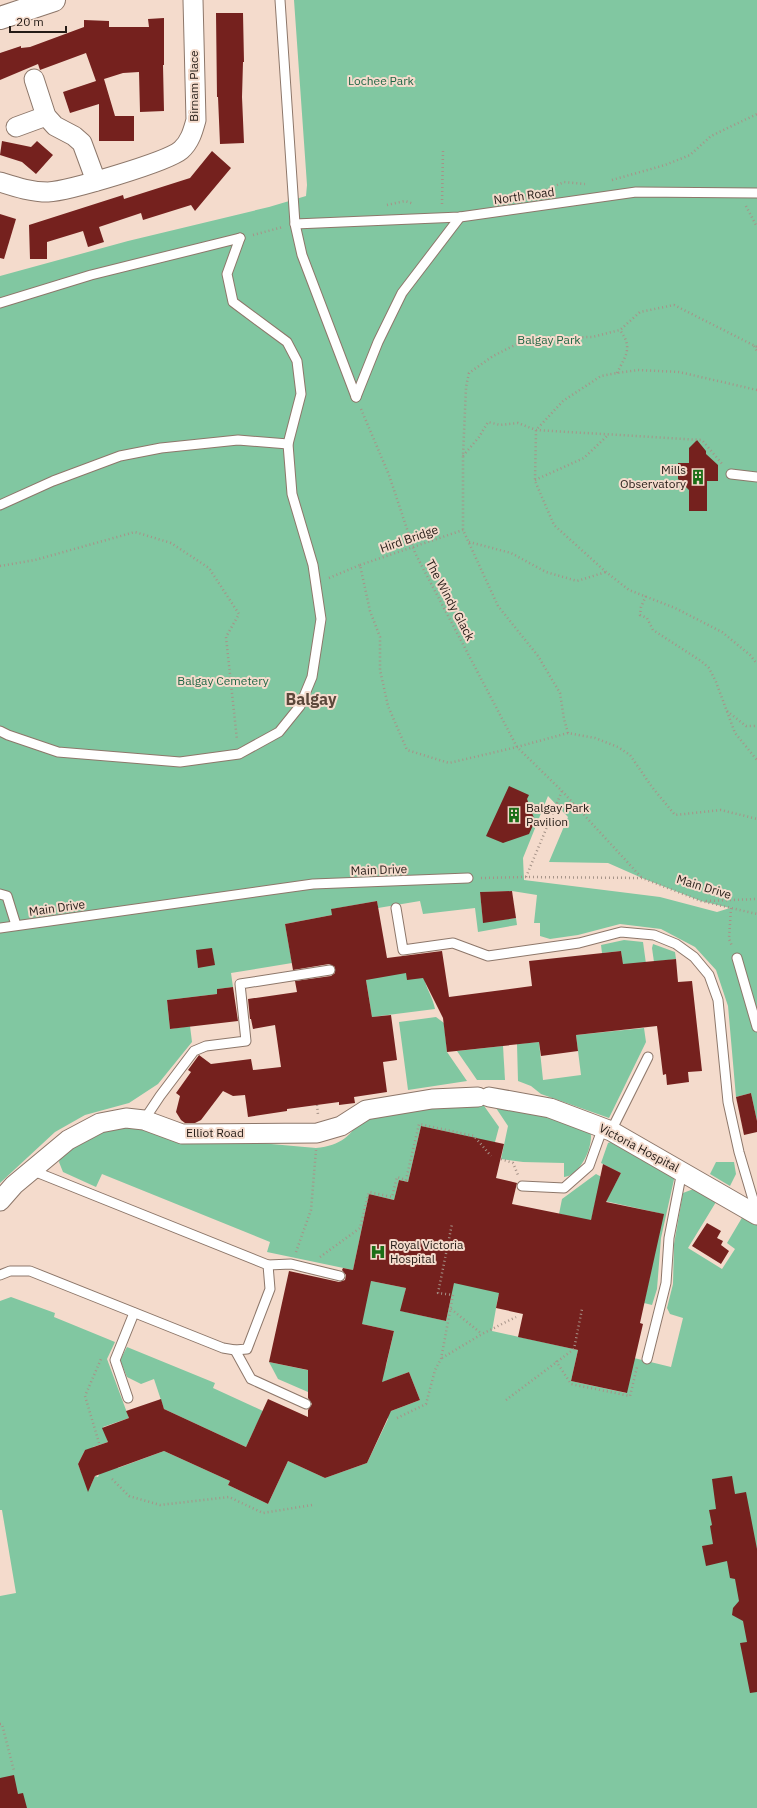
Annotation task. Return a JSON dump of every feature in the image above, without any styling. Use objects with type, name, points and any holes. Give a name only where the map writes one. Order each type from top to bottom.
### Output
[{"type":"street","points":[[0,18],[54,0]]},
{"type":"street","name":"Birnam Place","points":[[0,182],[28,190],[48,192],[65,190],[163,160],[181,150],[192,136],[196,120],[193,0]]},
{"type":"street","points":[[34,79],[46,116],[55,126],[74,136],[82,143],[96,181]]},
{"type":"street","points":[[16,127],[46,116]]},
{"type":"street","name":"Victoria Hospital","points":[[317,1133],[341,1126],[366,1110],[432,1099],[483,1097],[550,1108],[607,1129],[682,1170],[757,1214]]},
{"type":"street","name":"Elliot Road","points":[[0,1201],[14,1185],[68,1140],[100,1123],[126,1118],[144,1120],[182,1134],[317,1133]]},
{"type":"lane","points":[[280,0],[295,224],[302,255],[356,398]]},
{"type":"lane","name":"North Road","points":[[295,224],[460,217],[636,192],[757,193]]},
{"type":"lane","points":[[356,398],[378,342],[402,293],[460,217]]},
{"type":"lane","points":[[0,303],[91,275],[240,238]]},
{"type":"lane","points":[[0,731],[58,752],[180,762],[239,754],[280,732],[300,706],[312,677],[321,619],[313,565],[292,494],[288,444],[301,394],[297,361],[287,342],[233,302],[227,274],[240,238]]},
{"type":"lane","points":[[0,505],[53,481],[120,456],[161,448],[238,440],[288,444]]},
{"type":"lane","points":[[731,474],[757,477]]},
{"type":"lane","name":"Main Drive","points":[[0,928],[313,884],[468,878]]},
{"type":"lane","points":[[0,894],[7,896],[16,925]]},
{"type":"lane","points":[[396,908],[403,950],[453,943],[488,956],[579,942],[621,932],[654,935],[676,944],[694,957],[709,975],[718,1000],[728,1102],[739,1152],[757,1214]]},
{"type":"lane","points":[[737,958],[757,1027]]},
{"type":"lane","points":[[144,1120],[194,1051],[206,1046],[246,1041],[240,984],[330,970]]},
{"type":"lane","points":[[522,1186],[564,1188],[589,1166],[607,1129],[648,1057]]},
{"type":"lane","points":[[32,1170],[268,1265],[291,1264],[340,1276]]},
{"type":"lane","points":[[647,1359],[666,1283],[669,1238],[682,1170]]},
{"type":"lane","points":[[0,1275],[10,1271],[30,1271],[223,1348],[236,1350],[247,1349],[262,1311],[270,1289],[268,1265]]},
{"type":"lane","points":[[128,1398],[115,1360],[134,1313]]},
{"type":"lane","points":[[236,1350],[251,1379],[306,1404]]},
{"type":"path","points":[[608,181],[664,165],[690,155],[711,136],[757,114]]},
{"type":"path","points":[[441,207],[443,150]]},
{"type":"path","points":[[539,193],[564,182],[587,184]]},
{"type":"path","points":[[739,193],[757,227]]},
{"type":"path","points":[[382,207],[405,201],[419,206]]},
{"type":"path","points":[[240,238],[295,224]]},
{"type":"path","points":[[568,733],[560,693],[538,656],[498,606],[463,530],[463,456],[466,387],[469,372],[493,356],[529,338],[592,337],[620,330],[640,312],[674,305],[756,346],[757,351]]},
{"type":"path","points":[[617,372],[626,355],[627,340],[620,330]]},
{"type":"path","points":[[757,390],[679,372],[638,370],[617,372],[601,376],[563,401],[536,430],[535,480],[554,525],[606,572],[629,590],[675,608],[722,632],[750,655],[757,664]]},
{"type":"path","name":"The Windy Glack","points":[[356,398],[389,475],[415,553],[517,747],[562,792],[642,878]]},
{"type":"path","points":[[463,456],[479,437],[488,422],[500,426],[518,423],[536,430],[702,440],[731,474]]},
{"type":"path","points":[[535,480],[584,458],[609,434]]},
{"type":"path","name":"Hird Bridge","points":[[316,584],[360,565],[463,530]]},
{"type":"path","points":[[0,566],[35,560],[135,532],[171,543],[209,568],[239,614],[226,637],[239,754]]},
{"type":"path","points":[[468,542],[511,553],[546,572],[577,581],[606,572]]},
{"type":"path","points":[[360,565],[370,610],[380,637],[380,670],[388,706],[407,750],[449,763],[568,733],[595,738],[618,747],[630,755],[652,787],[675,814],[721,810],[757,819]]},
{"type":"path","points":[[646,596],[641,607],[640,615],[647,618],[653,630],[709,668],[716,682],[734,733],[757,760]]},
{"type":"path","points":[[725,710],[746,726],[757,726]]},
{"type":"path","points":[[526,876],[562,792]]},
{"type":"path","name":"Main Drive","points":[[468,878],[526,876],[642,878],[701,901],[757,914]]},
{"type":"path","points":[[701,901],[757,899]]},
{"type":"path","points":[[731,908],[729,939],[737,958]]},
{"type":"path","points":[[291,1264],[311,1210],[317,1133],[317,1105]]},
{"type":"path","points":[[305,1267],[360,1228],[369,1192],[392,1197],[397,1177],[406,1180],[419,1124],[474,1136],[491,1156]]},
{"type":"path","points":[[501,1159],[513,1163],[522,1186]]},
{"type":"path","points":[[396,1418],[426,1404],[435,1370],[441,1359],[453,1295],[438,1293],[452,1224]]},
{"type":"path","points":[[506,1400],[556,1360],[574,1349],[582,1309]]},
{"type":"path","points":[[450,1310],[482,1334]]},
{"type":"path","points":[[441,1359],[482,1334],[516,1317]]},
{"type":"path","points":[[99,1443],[85,1396],[103,1356]]},
{"type":"path","points":[[556,1360],[571,1384],[630,1396],[639,1360],[647,1359]]},
{"type":"path","points":[[112,1479],[129,1496],[160,1505],[229,1497],[263,1512],[312,1505]]},
{"type":"path","points":[[0,1724],[2,1724],[14,1771]]},
{"type":"green space","points":[[294,0],[757,0],[757,1121],[751,1093],[736,1097],[728,1006],[716,970],[695,947],[661,929],[620,924],[578,935],[550,939],[540,936],[540,923],[534,923],[537,895],[512,891],[480,892],[483,922],[516,918],[517,925],[478,932],[475,908],[423,914],[420,901],[378,908],[377,901],[332,909],[332,915],[285,924],[292,963],[231,973],[233,987],[217,989],[217,994],[167,1000],[170,1029],[190,1026],[192,1042],[158,1084],[129,1103],[85,1115],[55,1132],[0,1183],[0,276],[128,241],[269,207],[306,196],[307,185]],"holes":[[[548,796],[568,817],[549,862],[608,863],[701,901],[730,908],[717,912],[660,897],[524,880],[523,858]]]},
{"type":"green space","points":[[624,940],[643,942],[647,971],[626,991],[621,951],[602,953],[601,945]]},
{"type":"green space","points":[[653,944],[675,952],[676,959],[654,962],[652,948]]},
{"type":"green space","points":[[389,966],[424,977],[435,1009],[372,1017],[366,980]]},
{"type":"green space","points":[[436,1017],[444,1023],[447,1052],[467,1081],[408,1090],[399,1022]]},
{"type":"green space","points":[[644,1028],[646,1042],[609,1118],[541,1094],[531,1086],[518,1081],[517,1044],[539,1042],[543,1080],[581,1075],[576,1035]]},
{"type":"green space","points":[[503,1046],[505,1080],[477,1080],[457,1051]]},
{"type":"green space","points":[[482,1103],[499,1127],[486,1176],[470,1137],[421,1126],[408,1182],[399,1180],[394,1200],[369,1194],[353,1270],[267,1252],[270,1242],[102,1174],[96,1187],[63,1172],[59,1162],[63,1150],[98,1130],[125,1127],[213,1139],[316,1148],[332,1145],[344,1139],[364,1116],[432,1105]]},
{"type":"green space","points":[[494,1105],[567,1120],[590,1130],[590,1144],[581,1166],[570,1175],[564,1177],[564,1163],[523,1162],[501,1159],[508,1126]]},
{"type":"green space","points":[[616,1140],[675,1175],[661,1238],[657,1289],[652,1305],[644,1303],[663,1214],[596,1199],[591,1221],[559,1214],[562,1199],[596,1174],[615,1184],[621,1173],[601,1163],[608,1143]]},
{"type":"green space","points":[[716,1162],[734,1162],[736,1174],[730,1186],[710,1174]]},
{"type":"green space","points":[[696,1188],[716,1202],[688,1248],[722,1269],[735,1249],[727,1243],[743,1216],[757,1224],[757,1808],[0,1808],[0,1596],[16,1593],[2,1510],[0,1510],[0,1301],[11,1297],[55,1313],[54,1317],[115,1342],[107,1359],[129,1418],[103,1427],[108,1442],[93,1447],[91,1452],[85,1450],[78,1464],[85,1482],[91,1485],[95,1476],[98,1477],[101,1470],[113,1456],[118,1468],[164,1451],[230,1481],[228,1485],[268,1504],[288,1461],[325,1478],[367,1463],[388,1419],[386,1413],[420,1400],[409,1372],[346,1396],[386,1366],[394,1331],[362,1324],[361,1279],[406,1288],[401,1311],[446,1321],[451,1297],[436,1294],[443,1259],[515,1253],[498,1297],[492,1331],[578,1350],[571,1381],[626,1393],[634,1358],[671,1367],[683,1318],[670,1314],[667,1308],[673,1284],[674,1244],[683,1193]]},
{"type":"green space","points":[[127,1347],[215,1383],[213,1388],[263,1411],[246,1447],[164,1409],[154,1379],[141,1384],[127,1377],[120,1360]]},
{"type":"green space","points":[[269,1362],[331,1375],[308,1392],[278,1379]]},
{"type":"building","points":[[216,13],[243,13],[244,62],[242,97],[244,143],[220,144],[217,97]]},
{"type":"building","points":[[164,18],[164,111],[140,112],[139,72],[123,73],[104,79],[115,116],[134,116],[134,141],[99,141],[99,104],[70,113],[63,92],[96,81],[86,53],[40,70],[38,64],[0,80],[0,53],[21,46],[21,48],[30,47],[84,27],[84,20],[109,21],[109,27],[149,27],[148,19]]},
{"type":"building","points":[[2,141],[31,147],[37,141],[53,155],[36,174],[22,162],[0,155]]},
{"type":"building","points":[[212,151],[231,168],[195,211],[191,205],[143,220],[141,213],[99,227],[104,242],[88,247],[83,231],[47,242],[47,259],[30,259],[29,225],[123,195],[124,199],[190,178]]},
{"type":"building","points":[[0,214],[16,219],[4,259],[0,258]]},
{"type":"building","name":"Mills Observatory","points":[[697,440],[706,451],[706,454],[718,465],[718,481],[707,481],[707,511],[689,511],[689,490],[678,479],[678,463],[689,463],[689,448]]},
{"type":"building","name":"Balgay Park Pavilion","points":[[509,786],[529,795],[527,799],[535,821],[529,834],[503,843],[486,836]]},
{"type":"building","points":[[512,891],[516,918],[483,923],[480,892]]},
{"type":"building","points":[[377,901],[387,958],[442,951],[449,997],[532,986],[529,961],[621,951],[623,964],[676,959],[678,982],[692,981],[702,1071],[688,1072],[689,1082],[667,1085],[666,1074],[663,1075],[657,1026],[576,1035],[578,1051],[541,1056],[539,1042],[447,1052],[443,1018],[423,978],[407,980],[406,973],[366,980],[372,1017],[391,1015],[397,1060],[383,1062],[387,1092],[354,1097],[355,1103],[339,1105],[339,1102],[287,1109],[287,1111],[248,1117],[245,1095],[233,1096],[223,1091],[201,1120],[195,1123],[185,1123],[181,1120],[176,1112],[180,1096],[176,1093],[191,1072],[188,1070],[199,1055],[211,1064],[251,1059],[253,1070],[281,1067],[275,1025],[253,1029],[250,1019],[248,999],[297,992],[295,981],[331,976],[335,973],[335,967],[329,964],[293,970],[285,924],[332,915],[331,909]]},
{"type":"building","points":[[212,948],[215,965],[198,968],[196,950]]},
{"type":"building","points":[[233,987],[238,1021],[170,1029],[167,1000],[217,994],[217,989]]},
{"type":"building","points":[[751,1093],[757,1121],[757,1132],[744,1135],[736,1097]]},
{"type":"building","points":[[421,1126],[504,1144],[496,1178],[517,1183],[512,1204],[591,1220],[603,1164],[621,1173],[606,1202],[664,1214],[640,1323],[643,1324],[627,1393],[571,1381],[578,1350],[518,1337],[523,1314],[496,1308],[499,1293],[454,1283],[446,1321],[400,1311],[406,1288],[371,1281],[362,1324],[394,1331],[382,1382],[409,1372],[420,1400],[391,1411],[367,1463],[325,1478],[288,1461],[268,1504],[228,1485],[230,1481],[164,1451],[95,1476],[88,1492],[78,1464],[85,1450],[108,1442],[102,1428],[129,1418],[126,1411],[161,1399],[164,1409],[246,1447],[268,1399],[308,1417],[308,1410],[312,1404],[308,1398],[308,1370],[269,1362],[289,1271],[339,1282],[345,1280],[346,1275],[342,1270],[343,1268],[353,1270],[369,1194],[394,1200],[399,1180],[408,1182]]},
{"type":"building","points":[[707,1223],[721,1231],[717,1238],[723,1241],[721,1245],[729,1251],[721,1264],[692,1246]]},
{"type":"building","points":[[732,1476],[735,1494],[746,1492],[757,1549],[757,1692],[750,1693],[740,1643],[747,1642],[743,1621],[732,1615],[733,1608],[739,1601],[735,1579],[730,1578],[727,1561],[706,1566],[702,1546],[713,1544],[710,1526],[712,1525],[709,1510],[716,1509],[712,1479]]},
{"type":"building","points":[[14,1775],[18,1794],[23,1793],[27,1808],[0,1808],[0,1778]]},
{"type":"place","name":"Mills Observatory","points":[[698,477]]},
{"type":"place","name":"Balgay Park Pavilion","points":[[514,815]]},
{"type":"place","name":"Royal Victoria Hospital","points":[[378,1252]]},
{"type":"district","name":"Balgay","points":[[311,699]]},
{"type":"park label","name":"Lochee Park","points":[[381,81]]},
{"type":"park label","name":"Balgay Park","points":[[549,340]]},
{"type":"park label","name":"Balgay Cemetery","points":[[223,681]]}]
